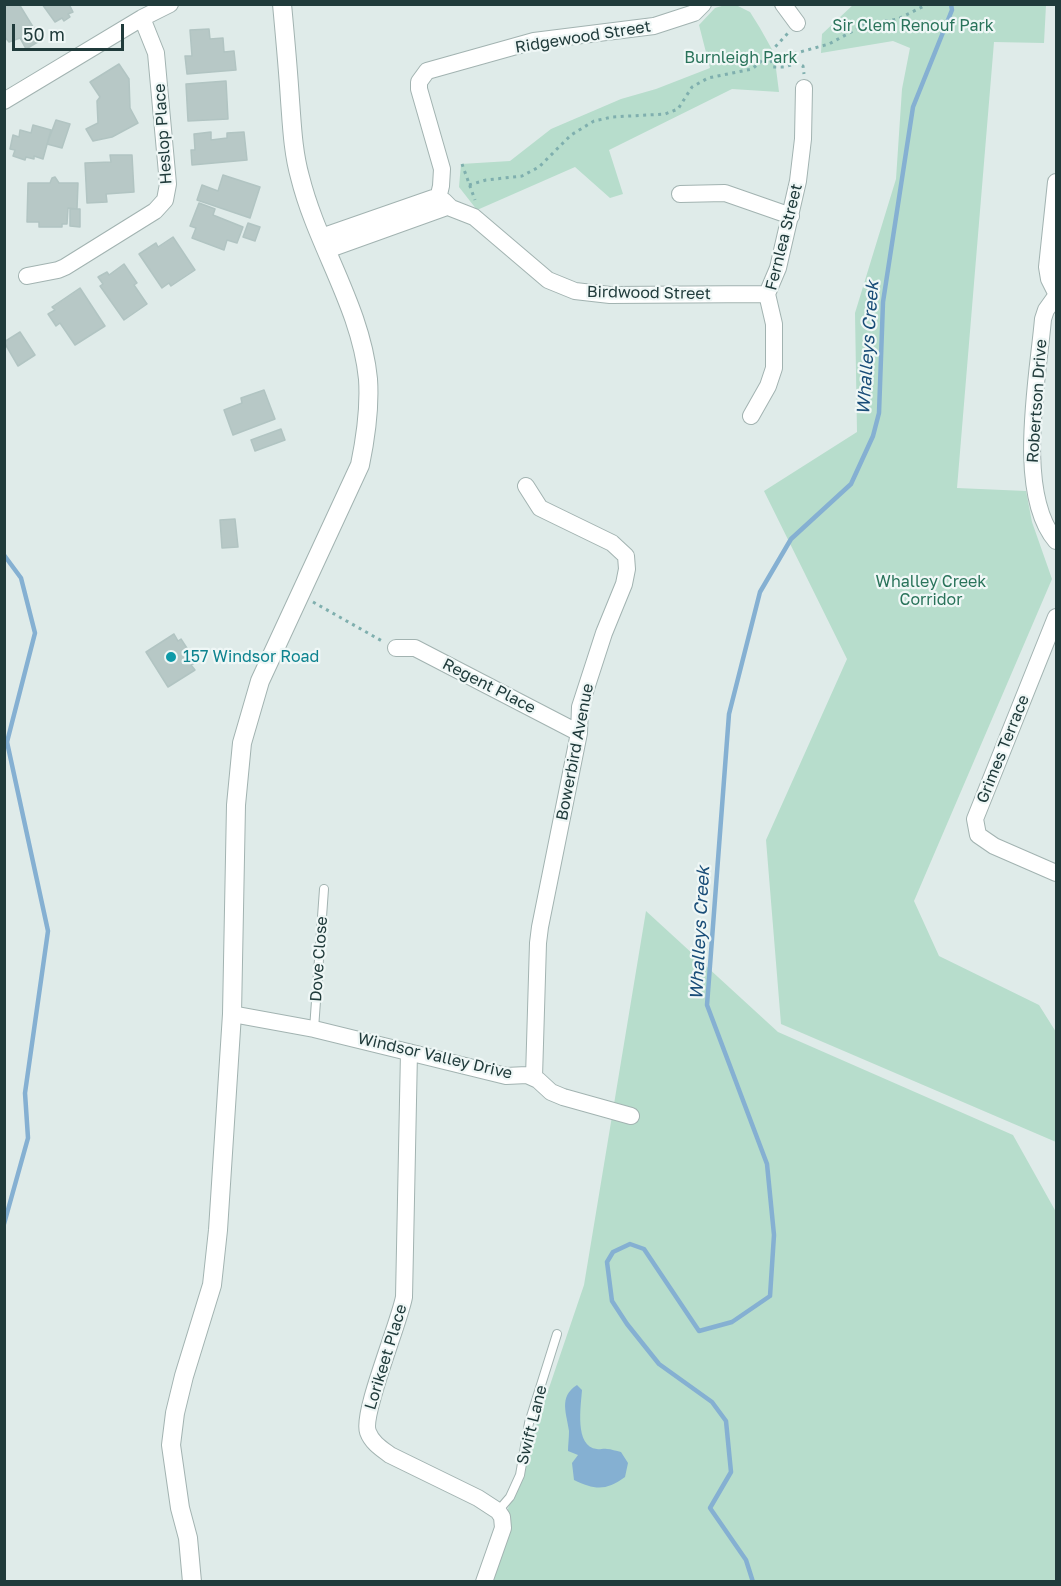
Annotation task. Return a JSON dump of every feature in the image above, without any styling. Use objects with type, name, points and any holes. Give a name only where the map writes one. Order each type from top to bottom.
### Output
[{"type":"street","points":[[4,101],[142,18],[170,4]]},
{"type":"street","points":[[192,1581],[188,1538],[180,1508],[171,1445],[175,1413],[184,1376],[212,1285],[218,1230],[232,1014],[236,805],[242,743],[260,681],[360,465],[366,433],[368,379],[355,319],[305,195],[295,156],[282,4]]},
{"type":"street","name":"Ridgewood Street","points":[[441,206],[442,169],[419,89],[419,82],[427,71],[534,41],[654,27],[694,13],[704,4]]},
{"type":"street","points":[[783,4],[797,23]]},
{"type":"street","name":"Heslop Place","points":[[27,276],[65,267],[155,211],[165,200],[168,184],[156,53],[142,18]]},
{"type":"street","name":"Fernlea Street","points":[[751,416],[768,386],[774,368],[774,324],[767,294],[778,268],[801,162],[804,88]]},
{"type":"street","name":"Robertson Drive","points":[[1056,182],[1047,267],[1056,295],[1043,319],[1032,435],[1036,494],[1049,532],[1056,540]]},
{"type":"street","points":[[680,194],[725,193],[791,216]]},
{"type":"street","points":[[324,244],[441,206]]},
{"type":"street","name":"Birdwood Street","points":[[441,206],[467,213],[548,280],[575,291],[610,295],[767,294]]},
{"type":"street","name":"Bowerbird Avenue","points":[[526,486],[540,508],[612,543],[626,556],[627,568],[624,584],[604,633],[580,707],[579,733],[537,943],[534,1077]]},
{"type":"street","name":"Grimes Terrace","points":[[1056,617],[975,819],[978,835],[994,846],[1056,873]]},
{"type":"street","name":"Regent Place","points":[[396,648],[415,648],[579,733]]},
{"type":"street","name":"Windsor Valley Drive","points":[[232,1014],[314,1029],[506,1076],[527,1075],[534,1077],[551,1092],[563,1097],[631,1116]]},
{"type":"street","name":"Lorikeet Place","points":[[409,1052],[404,1297],[396,1329],[368,1409],[367,1431],[378,1447],[390,1455],[478,1498],[498,1511]]},
{"type":"street","points":[[484,1581],[503,1528],[502,1517],[498,1511]]},
{"type":"lane","name":"Dove Close","points":[[314,1029],[324,889]]},
{"type":"lane","name":"Swift Lane","points":[[498,1511],[510,1497],[520,1475],[530,1423],[557,1334]]},
{"type":"path","points":[[765,58],[771,60],[829,44],[864,25],[898,18],[928,4]]},
{"type":"path","points":[[469,185],[486,180],[522,176],[539,167],[571,135],[594,121],[612,117],[665,114],[678,109],[692,87],[700,82],[708,78],[752,69],[797,23]]},
{"type":"path","points":[[771,60],[773,67],[798,63],[803,66],[804,88]]},
{"type":"path","points":[[462,164],[483,225]]},
{"type":"path","points":[[313,602],[396,648]]},
{"type":"green space","name":"Whalley Creek Corridor","points":[[854,4],[1046,5],[1044,43],[994,42],[957,488],[1026,491],[1032,522],[1052,579],[914,901],[939,956],[1039,1005],[1056,1032],[1056,1142],[781,1024],[766,840],[847,659],[764,491],[857,432],[855,313],[896,179],[902,89],[910,48],[893,41],[821,53],[822,34]]},
{"type":"green space","name":"Burnleigh Park","points":[[736,5],[750,12],[760,28],[774,53],[779,92],[732,89],[609,150],[623,194],[610,198],[575,167],[477,210],[459,187],[461,164],[510,161],[551,129],[621,99],[656,89],[710,68],[699,25],[715,8]]},
{"type":"green space","points":[[646,911],[778,1032],[1013,1135],[1056,1212],[1056,1581],[483,1582],[584,1285]]},
{"type":"water","points":[[577,1385],[582,1390],[580,1424],[585,1441],[590,1447],[621,1452],[628,1463],[625,1477],[606,1487],[588,1486],[574,1480],[572,1463],[578,1455],[568,1451],[569,1431],[565,1406],[567,1395]]},
{"type":"building","points":[[4,4],[19,4],[41,40],[26,49],[20,38],[9,42],[4,36]]},
{"type":"building","points":[[42,4],[69,4],[73,12],[68,14],[70,17],[64,21],[62,18],[55,22]]},
{"type":"building","points":[[209,29],[210,39],[223,38],[224,52],[234,51],[236,70],[187,74],[185,56],[192,56],[190,30]]},
{"type":"building","points":[[119,64],[129,79],[130,108],[138,123],[112,137],[93,141],[86,129],[98,123],[97,101],[100,97],[90,82]]},
{"type":"building","points":[[226,81],[228,119],[188,121],[186,84]]},
{"type":"building","points":[[56,120],[70,124],[62,148],[47,144]]},
{"type":"building","points":[[33,125],[51,130],[43,159],[34,156],[34,159],[26,157],[25,160],[13,156],[15,150],[10,149],[13,135],[19,137],[20,130],[31,133]]},
{"type":"building","points":[[211,132],[211,140],[227,138],[227,133],[244,132],[247,160],[192,165],[191,150],[195,150],[194,134]]},
{"type":"building","points":[[110,155],[132,155],[134,192],[106,194],[107,202],[87,203],[85,163],[111,162]]},
{"type":"building","points":[[223,175],[260,187],[250,218],[197,200],[202,185],[218,191]]},
{"type":"building","points":[[55,177],[59,183],[78,183],[77,209],[68,208],[67,224],[62,224],[62,227],[39,227],[39,222],[27,222],[28,183],[50,183]]},
{"type":"building","points":[[199,203],[215,209],[213,215],[243,227],[237,243],[227,240],[224,250],[192,238],[196,228],[190,226]]},
{"type":"building","points":[[70,209],[80,209],[80,227],[70,226]]},
{"type":"building","points":[[248,223],[260,227],[255,241],[243,237]]},
{"type":"building","points":[[173,237],[195,270],[171,286],[169,283],[162,288],[139,254],[156,243],[158,247]]},
{"type":"building","points":[[124,264],[147,304],[124,320],[100,286],[103,284],[98,277],[107,272],[109,275]]},
{"type":"building","points":[[80,288],[105,326],[75,345],[60,323],[56,326],[48,314],[55,310],[52,307]]},
{"type":"building","points":[[20,332],[35,355],[18,366],[4,342]]},
{"type":"building","points":[[264,390],[275,419],[233,435],[224,410],[242,403],[241,398]]},
{"type":"building","points":[[281,429],[285,440],[255,451],[251,440]]},
{"type":"building","points":[[235,519],[238,547],[222,548],[220,520]]},
{"type":"building","name":"157 Windsor Road","points":[[174,634],[178,641],[181,639],[196,662],[191,665],[195,670],[168,687],[146,652]]},
{"type":"waterway","name":"Whalleys Creek","points":[[753,1582],[746,1560],[710,1508],[731,1472],[726,1421],[712,1402],[659,1364],[627,1324],[612,1301],[607,1262],[613,1252],[630,1244],[644,1249],[699,1331],[732,1322],[770,1296],[774,1235],[767,1164],[707,1005],[729,714],[760,592],[791,539],[851,484],[873,436],[879,413],[883,302],[913,107],[952,10],[951,4]]},
{"type":"waterway","points":[[4,555],[21,578],[35,633],[7,742],[48,931],[25,1093],[28,1138],[4,1224]]},
{"type":"place","name":"157 Windsor Road","points":[[171,657]]},
{"type":"park label","name":"Sir Clem Renouf Park","points":[[913,26]]}]
